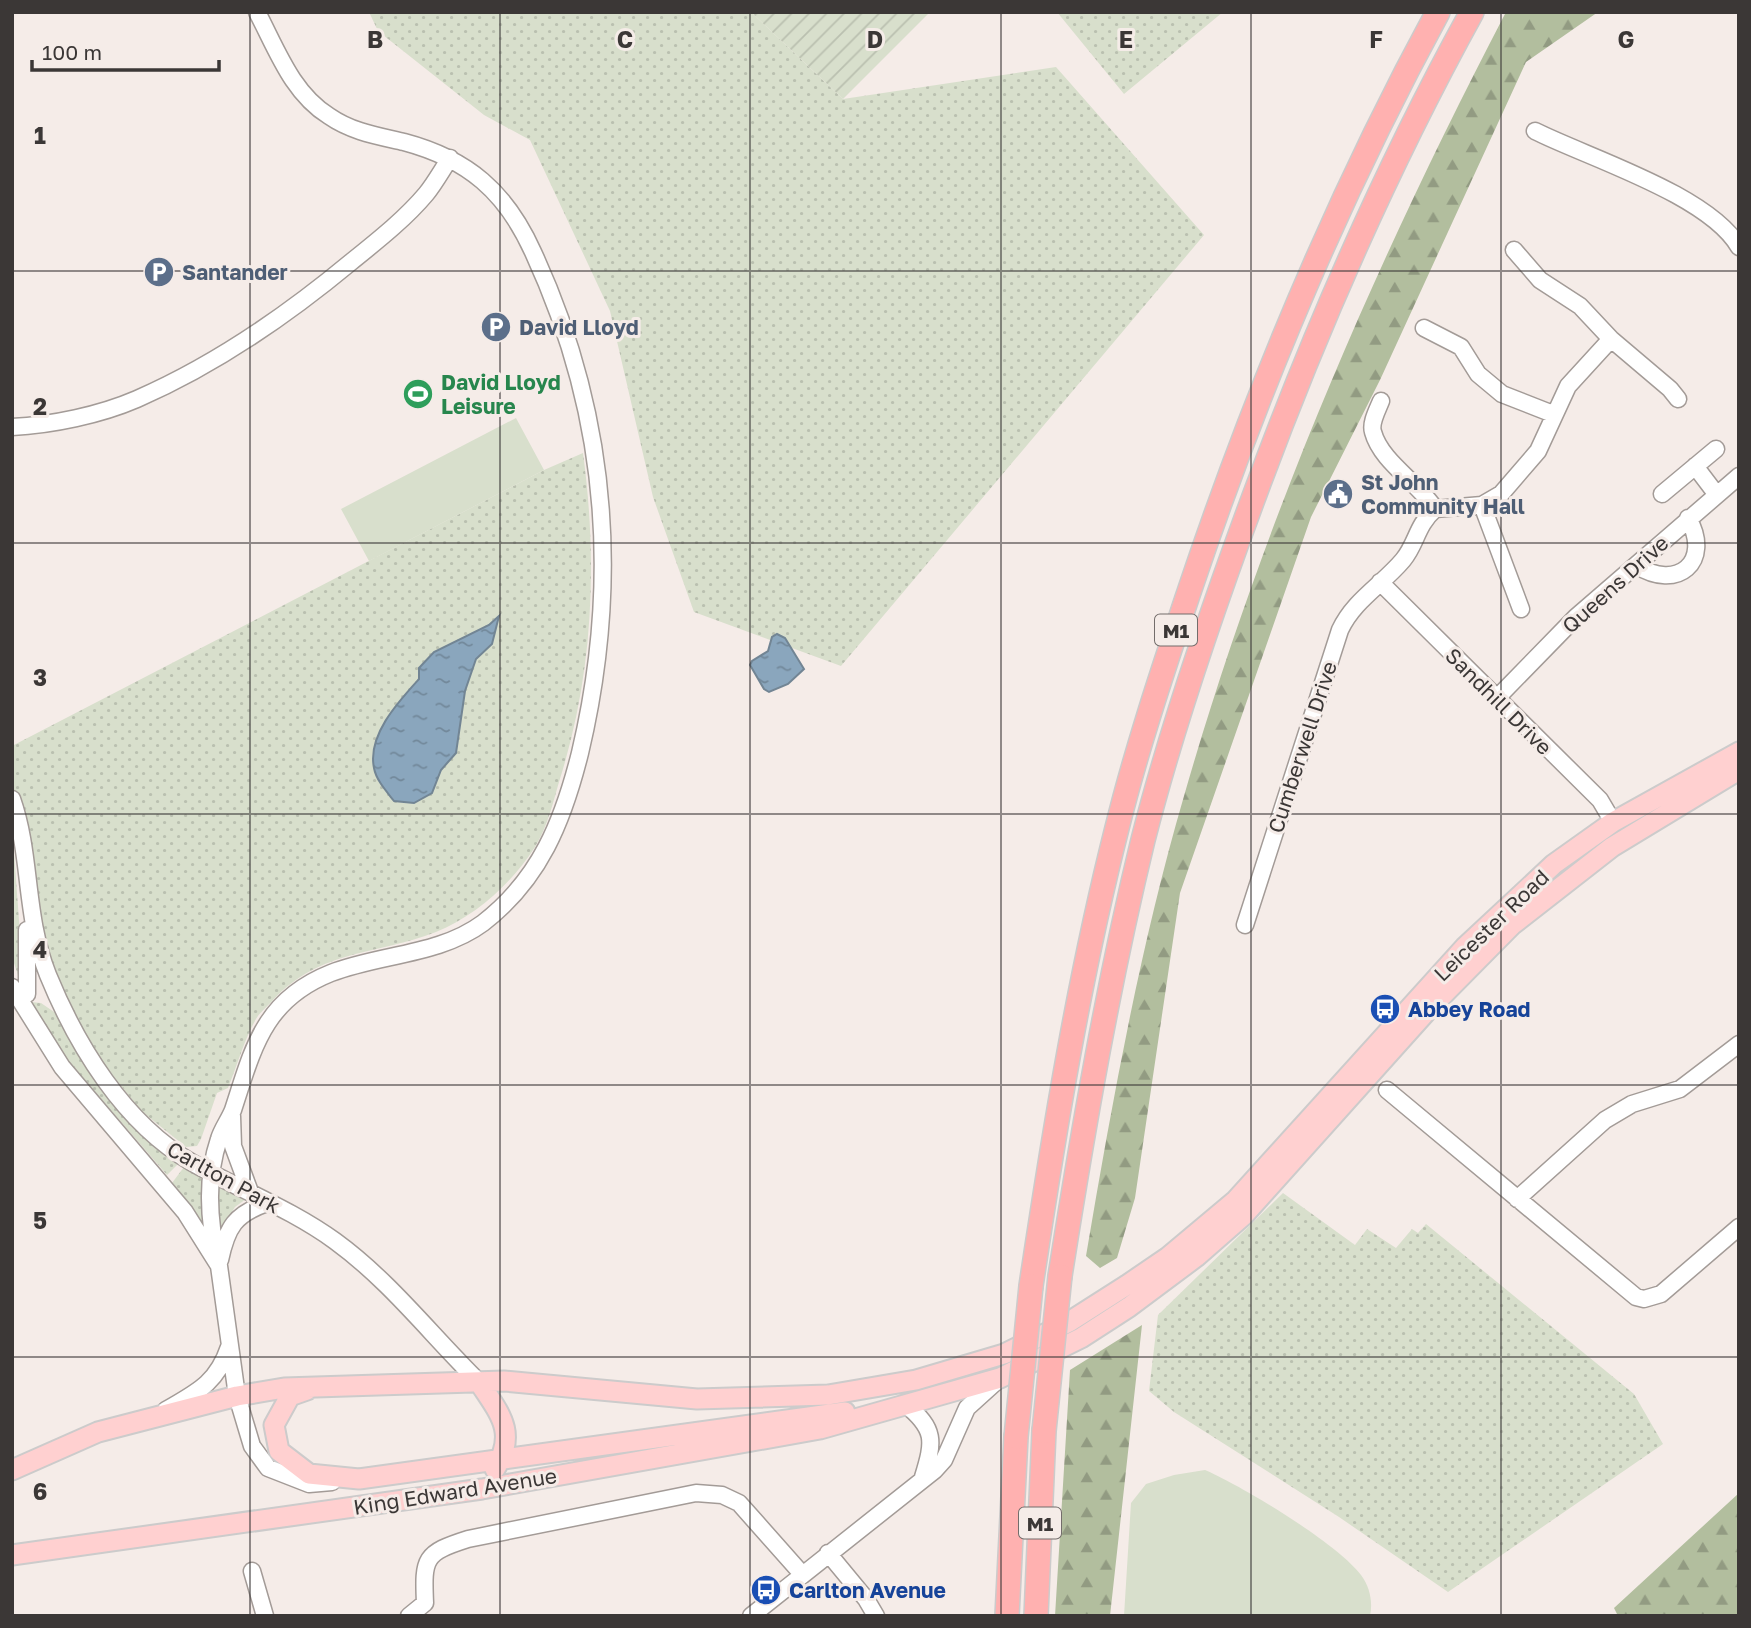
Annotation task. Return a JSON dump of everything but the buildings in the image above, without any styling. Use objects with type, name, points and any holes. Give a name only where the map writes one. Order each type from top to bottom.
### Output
[{"type":"highway","name":"M1","points":[[1007,1616],[1016,1437],[1031,1286],[1067,1064],[1095,920],[1118,825],[1162,675],[1221,497],[1308,278],[1361,162],[1438,12]]},
{"type":"highway","name":"M1","points":[[1036,1616],[1044,1431],[1060,1276],[1095,1066],[1126,914],[1165,764],[1204,638],[1306,356],[1394,163],[1472,12]]},
{"type":"main road","name":"Leicester Road","points":[[1127,1285],[1168,1257],[1236,1200],[1465,947],[1544,873],[1614,822],[1739,752]]},
{"type":"main road","name":"Leicester Road","points":[[1129,1307],[1169,1279],[1244,1215],[1426,1012],[1512,925],[1612,847],[1739,770]]},
{"type":"main road","name":"King Edward Avenue","points":[[12,1471],[98,1432],[237,1396],[322,1385],[504,1381],[697,1399],[828,1395],[872,1390],[1004,1354],[1069,1322],[1127,1285]]},
{"type":"main road","name":"King Edward Avenue","points":[[12,1555],[482,1489],[820,1429],[1000,1378],[1080,1338],[1129,1307]]},
{"type":"main road","points":[[479,1382],[503,1419],[506,1438],[500,1460],[482,1489]]},
{"type":"main road","name":"King Edward Avenue","points":[[322,1385],[290,1396],[274,1425],[279,1451],[309,1474],[359,1479],[900,1405]]},
{"type":"street","points":[[219,1266],[211,1231],[211,1174],[219,1137],[232,1113],[253,1043],[267,1022],[295,993],[330,973],[453,940],[481,924],[522,886],[544,857],[559,825],[591,708],[604,597],[604,527],[590,419],[556,304],[532,249],[511,212],[478,175],[450,158],[429,149],[363,133],[329,117],[301,92],[257,12]]},
{"type":"street","points":[[1535,131],[1682,197],[1715,219],[1739,247]]},
{"type":"street","points":[[12,427],[97,412],[134,400],[186,376],[231,349],[284,314],[384,235],[426,194],[450,158]]},
{"type":"street","points":[[1514,250],[1536,263],[1540,280],[1580,306],[1611,339],[1676,389]]},
{"type":"street","points":[[1424,328],[1461,347],[1474,379],[1502,394],[1553,414]]},
{"type":"street","points":[[1381,401],[1373,424],[1373,433],[1395,467],[1425,492],[1436,509],[1482,505],[1501,494],[1538,451],[1568,386],[1611,339]]},
{"type":"street","points":[[1662,494],[1716,449]]},
{"type":"street","points":[[1695,466],[1717,495]]},
{"type":"street","name":"Queens Drive","points":[[1496,699],[1576,617],[1739,476]]},
{"type":"street","points":[[1482,505],[1521,609]]},
{"type":"street","name":"Cumberwell Drive","points":[[1245,925],[1340,630],[1349,611],[1406,556],[1418,527],[1436,509]]},
{"type":"street","points":[[1636,565],[1665,577],[1682,573],[1688,568],[1697,542],[1688,518]]},
{"type":"street","name":"Sandhill Drive","points":[[1380,582],[1600,800],[1614,822]]},
{"type":"street","name":"Carlton Park","points":[[12,799],[21,830],[29,912],[48,974],[91,1055],[141,1125],[163,1143],[211,1174],[250,1192],[334,1240],[371,1269],[479,1382]]},
{"type":"street","points":[[20,991],[29,967],[24,909],[27,889]]},
{"type":"street","name":"Carlton Park","points":[[20,991],[62,1067],[185,1212],[219,1266],[237,1396],[252,1446],[268,1468],[309,1484],[359,1479]]},
{"type":"street","points":[[1517,1199],[1605,1120],[1632,1104],[1680,1089],[1739,1044]]},
{"type":"street","points":[[1387,1090],[1629,1294],[1644,1299],[1661,1294],[1739,1227]]},
{"type":"street","points":[[232,1113],[233,1146],[250,1192]]},
{"type":"street","points":[[219,1266],[225,1235],[235,1221],[246,1210],[267,1203]]},
{"type":"street","points":[[151,1418],[203,1389],[222,1368],[231,1342]]},
{"type":"street","points":[[751,1616],[944,1460],[967,1408],[1000,1378]]},
{"type":"street","points":[[900,1405],[925,1420],[929,1432],[930,1455],[923,1477]]},
{"type":"street","points":[[409,1616],[425,1603],[424,1567],[438,1548],[468,1539],[696,1493],[722,1495],[739,1503],[802,1574]]},
{"type":"street","points":[[828,1553],[866,1599],[876,1616]]},
{"type":"street","points":[[252,1571],[265,1616]]},
{"type":"green space","points":[[369,12],[751,12],[843,99],[1056,67],[1204,235],[841,666],[694,612],[653,497],[610,311],[530,140],[484,115],[378,31]]},
{"type":"green space","points":[[751,12],[930,12],[843,99]]},
{"type":"green space","points":[[1057,12],[1223,12],[1124,94]]},
{"type":"green space","points":[[1506,12],[1598,12],[1526,62],[1380,380],[1311,517],[1180,893],[1135,1198],[1117,1258],[1100,1268],[1086,1256],[1128,1025],[1168,853],[1215,695],[1249,594],[1325,396],[1411,202]]},
{"type":"green space","points":[[516,418],[544,470],[369,561],[341,509]]},
{"type":"green space","points":[[583,453],[588,495],[591,578],[585,660],[570,742],[539,840],[504,885],[465,917],[436,932],[330,962],[291,983],[256,1019],[228,1088],[217,1093],[201,1139],[197,1146],[186,1147],[140,1110],[119,1083],[112,1083],[77,1022],[39,932],[25,823],[12,790],[12,746],[544,470]]},
{"type":"green space","points":[[12,824],[21,948],[19,978],[12,957]]},
{"type":"green space","points":[[31,1002],[41,1003],[60,1016],[111,1100],[133,1127],[178,1164],[167,1175],[64,1056]]},
{"type":"green space","points":[[184,1167],[208,1178],[208,1233],[172,1183]]},
{"type":"green space","points":[[215,1184],[246,1199],[235,1207],[219,1232]]},
{"type":"green space","points":[[1283,1193],[1355,1245],[1367,1229],[1396,1248],[1412,1229],[1418,1233],[1426,1224],[1634,1394],[1663,1444],[1448,1592],[1339,1517],[1174,1412],[1149,1391],[1158,1315]]},
{"type":"green space","points":[[1142,1325],[1110,1616],[1055,1616],[1070,1370]]},
{"type":"green space","points":[[1205,1470],[1288,1516],[1349,1562],[1367,1584],[1371,1600],[1370,1616],[1124,1616],[1131,1503],[1146,1484],[1174,1475]]},
{"type":"green space","points":[[1739,1493],[1739,1616],[1618,1616],[1614,1608]]},
{"type":"water","points":[[499,616],[492,644],[476,659],[465,691],[456,753],[441,770],[432,793],[414,803],[394,801],[379,781],[374,768],[375,743],[386,719],[419,679],[419,668],[434,652],[489,625]]},
{"type":"water","points":[[777,634],[785,638],[804,669],[788,684],[769,692],[764,689],[750,665],[768,651],[772,637]]},
{"type":"place","name":"Santander","points":[[159,272]]},
{"type":"place","name":"David Lloyd","points":[[496,327]]},
{"type":"place","name":"David Lloyd Leisure","points":[[418,394]]},
{"type":"place","name":"St John Community Hall","points":[[1338,494]]},
{"type":"place","name":"Abbey Road","points":[[1385,1009]]},
{"type":"place","name":"Carlton Avenue","points":[[766,1590]]}]
